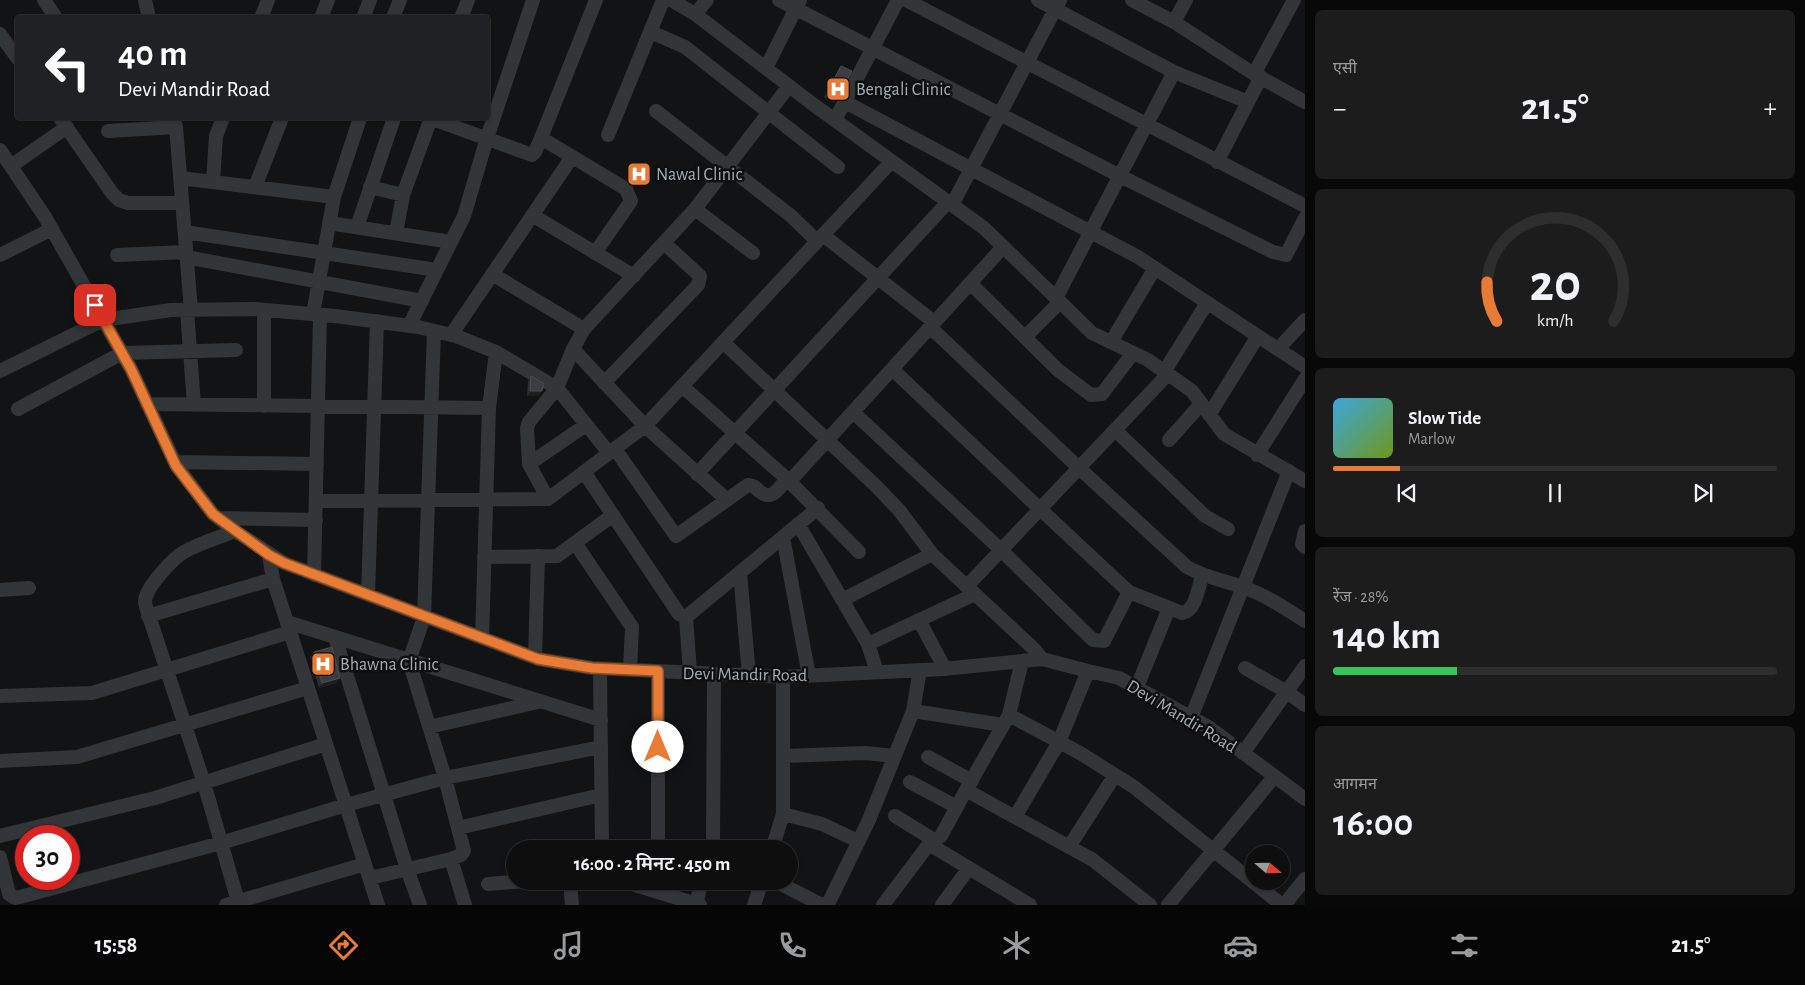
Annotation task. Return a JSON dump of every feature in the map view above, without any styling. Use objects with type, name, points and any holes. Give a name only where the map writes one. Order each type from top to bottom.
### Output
[{"type":"street","points":[[44,0],[54,15]]},
{"type":"street","points":[[145,0],[148,15]]},
{"type":"street","points":[[262,15],[267,0]]},
{"type":"street","points":[[322,15],[328,0]]},
{"type":"street","points":[[364,15],[370,0]]},
{"type":"street","points":[[394,15],[400,0]]},
{"type":"street","points":[[462,15],[468,0]]},
{"type":"street","points":[[410,326],[464,216],[487,138],[534,0]]},
{"type":"street","points":[[436,120],[532,155],[541,138],[596,0]]},
{"type":"street","points":[[608,135],[663,0]]},
{"type":"street","points":[[671,0],[695,14],[789,86],[984,228],[1092,333],[1148,360],[1192,391],[1224,434],[1305,481]]},
{"type":"street","points":[[695,14],[707,0]]},
{"type":"street","points":[[779,0],[798,4],[872,49],[1120,176],[1280,254],[1286,254],[1289,250],[1305,218]]},
{"type":"street","points":[[835,120],[898,0]]},
{"type":"street","points":[[906,0],[1305,206]]},
{"type":"street","points":[[1038,0],[1057,5],[1174,72],[1248,102]]},
{"type":"street","points":[[1132,0],[1157,6],[1174,22],[1258,76],[1305,102]]},
{"type":"street","points":[[1174,22],[1186,0]]},
{"type":"street","points":[[1217,162],[1248,102],[1258,76],[1294,0]]},
{"type":"street","points":[[766,68],[798,4]]},
{"type":"street","points":[[697,474],[879,277],[950,204],[1057,5]]},
{"type":"street","points":[[651,32],[685,47],[838,167]]},
{"type":"street","points":[[0,34],[15,55]]},
{"type":"street","points":[[1025,337],[1058,300],[1174,72]]},
{"type":"street","points":[[548,499],[529,464],[527,428],[529,422],[557,388],[572,349],[584,329],[695,209],[789,86]]},
{"type":"street","points":[[845,102],[1138,257],[1305,367]]},
{"type":"street","points":[[656,111],[820,238],[879,277],[932,324],[1079,468],[1187,567],[1202,576],[1243,587],[1274,601],[1305,621]]},
{"type":"street","points":[[213,182],[216,136],[222,120]]},
{"type":"street","points":[[255,188],[281,120]]},
{"type":"street","points":[[314,575],[319,282],[334,197],[359,120]]},
{"type":"street","points":[[357,227],[393,120]]},
{"type":"street","points":[[396,233],[403,196],[429,120]]},
{"type":"street","points":[[11,166],[63,122],[112,193],[119,200],[128,203],[182,203]]},
{"type":"street","points":[[108,131],[175,122],[186,254],[194,405]]},
{"type":"street","points":[[541,138],[626,189],[631,201],[595,253]]},
{"type":"street","name":"Devi Mandir Road","points":[[0,150],[52,229],[122,353],[175,462],[213,514],[234,531],[284,563],[535,657],[600,669],[783,677],[945,669],[1042,659],[1088,672],[1120,678],[1210,728],[1305,800]]},
{"type":"street","points":[[451,335],[572,156]]},
{"type":"street","points":[[316,501],[548,499],[644,426],[892,161]]},
{"type":"street","points":[[180,178],[334,197]]},
{"type":"street","points":[[370,187],[403,196]]},
{"type":"street","points":[[695,209],[753,253]]},
{"type":"street","points":[[532,215],[634,276]]},
{"type":"street","points":[[329,223],[451,242]]},
{"type":"street","points":[[0,256],[52,229]]},
{"type":"street","points":[[184,232],[437,270]]},
{"type":"street","points":[[604,383],[698,285],[700,276],[664,243]]},
{"type":"street","points":[[0,371],[103,320],[171,310],[264,310],[317,314],[410,326],[451,335],[496,352],[557,388],[586,425],[612,451],[676,536],[748,485],[753,485],[765,495],[773,494],[853,412],[1003,246]]},
{"type":"street","points":[[117,255],[186,254],[422,301]]},
{"type":"street","points":[[1111,342],[1155,268]]},
{"type":"street","points":[[492,274],[584,329]]},
{"type":"street","points":[[970,283],[1058,370],[1091,395],[1102,394],[1133,353]]},
{"type":"street","points":[[868,644],[919,620],[971,590],[1001,550],[1115,430],[1166,373],[1207,303]]},
{"type":"street","points":[[264,310],[264,406]]},
{"type":"street","points":[[1278,349],[1305,320]]},
{"type":"street","points":[[368,595],[376,322]]},
{"type":"street","points":[[370,878],[451,859],[461,856],[464,851],[445,778],[409,661],[424,616],[434,331]]},
{"type":"street","points":[[1169,440],[1205,409],[1258,336]]},
{"type":"street","points":[[723,342],[899,510],[932,554],[1034,649],[1042,659]]},
{"type":"street","points":[[572,349],[644,426],[726,499]]},
{"type":"street","points":[[18,409],[122,353],[236,350]]},
{"type":"street","points":[[482,638],[489,408],[496,352]]},
{"type":"street","points":[[892,369],[1130,592],[1182,613],[1188,612],[1192,608],[1202,576]]},
{"type":"street","points":[[1256,454],[1305,379]]},
{"type":"street","points":[[682,386],[818,508],[859,552]]},
{"type":"street","points":[[148,404],[489,408]]},
{"type":"street","points":[[853,412],[1001,550],[1093,640],[1104,641],[1130,592]]},
{"type":"street","points":[[529,464],[586,425]]},
{"type":"street","points":[[1115,430],[1205,516],[1228,529]]},
{"type":"street","points":[[175,462],[317,464]]},
{"type":"street","points":[[1191,718],[1289,471]]},
{"type":"street","points":[[584,472],[679,614],[686,618]]},
{"type":"street","points":[[686,618],[818,508]]},
{"type":"street","points":[[484,556],[557,556],[613,515]]},
{"type":"street","points":[[219,518],[316,520]]},
{"type":"street","points":[[798,524],[868,644],[878,672]]},
{"type":"street","points":[[234,531],[184,552],[172,562],[146,595],[148,616],[204,783],[221,843],[234,904],[365,864]]},
{"type":"street","points":[[1305,531],[1302,544],[1305,547]]},
{"type":"street","points":[[782,537],[809,676]]},
{"type":"street","points":[[575,542],[632,627],[630,670]]},
{"type":"street","points":[[842,600],[932,554]]},
{"type":"street","points":[[269,555],[273,579],[378,905]]},
{"type":"street","points":[[535,657],[538,556]]},
{"type":"street","points":[[740,572],[749,676]]},
{"type":"street","points":[[148,616],[273,579]]},
{"type":"street","points":[[0,590],[28,588]]},
{"type":"street","points":[[1136,688],[1169,608]]},
{"type":"street","points":[[686,618],[690,673]]},
{"type":"street","points":[[919,620],[945,669]]},
{"type":"street","points":[[0,696],[92,693],[167,670],[288,627],[335,637],[600,720]]},
{"type":"street","points":[[335,637],[407,869],[420,905]]},
{"type":"street","points":[[883,905],[931,842],[940,836],[957,808],[1006,720],[1022,661]]},
{"type":"street","points":[[1243,753],[1305,666]]},
{"type":"street","points":[[1245,668],[1305,704]]},
{"type":"street","points":[[600,669],[602,840]]},
{"type":"street","points":[[793,890],[820,904],[826,905],[829,902],[858,841],[913,711],[920,670]]},
{"type":"street","points":[[658,671],[658,840]]},
{"type":"street","points":[[1015,817],[1059,742],[1088,672]]},
{"type":"street","points":[[714,674],[714,840]]},
{"type":"street","points":[[775,840],[783,814],[783,677]]},
{"type":"street","points":[[0,761],[77,757],[308,688]]},
{"type":"street","points":[[429,727],[540,701]]},
{"type":"street","points":[[913,711],[1006,720],[1059,742],[1134,787],[1283,905],[1305,879]]},
{"type":"street","points":[[0,836],[155,798],[326,744]]},
{"type":"street","points":[[0,857],[3,885],[11,896],[20,897],[221,843],[346,805],[445,778],[601,747]]},
{"type":"street","points":[[783,756],[866,753],[894,756]]},
{"type":"street","points":[[928,757],[1015,817],[1093,860],[1150,905]]},
{"type":"street","points":[[1069,847],[1115,776]]},
{"type":"street","points":[[1168,905],[1274,777]]},
{"type":"street","points":[[910,782],[957,808]]},
{"type":"street","points":[[458,828],[601,795]]},
{"type":"street","points":[[783,814],[822,824],[858,841]]},
{"type":"street","points":[[895,816],[969,868],[1030,905]]},
{"type":"street","points":[[451,859],[465,905]]},
{"type":"street","points":[[942,905],[969,868]]},
{"type":"street","points":[[488,884],[506,883]]},
{"type":"street","points":[[571,890],[572,905]]},
{"type":"street","points":[[659,890],[698,904],[700,890]]},
{"type":"street","points":[[754,905],[759,890]]},
{"type":"building","points":[[841,66],[852,71],[838,97],[827,92]]},
{"type":"building","points":[[531,376],[544,384],[542,391],[530,391]]},
{"type":"building","points":[[332,647],[340,678],[322,683],[314,652]]},
{"type":"place","name":"Bengali Clinic","points":[[838,89]]},
{"type":"place","name":"Nawal Clinic","points":[[639,174]]},
{"type":"place","name":"Bhawna Clinic","points":[[323,664]]},
{"type":"route","points":[[95,305],[131,369],[176,466],[213,514],[234,531],[284,563],[538,659],[592,668],[658,671],[658,747]]}]
